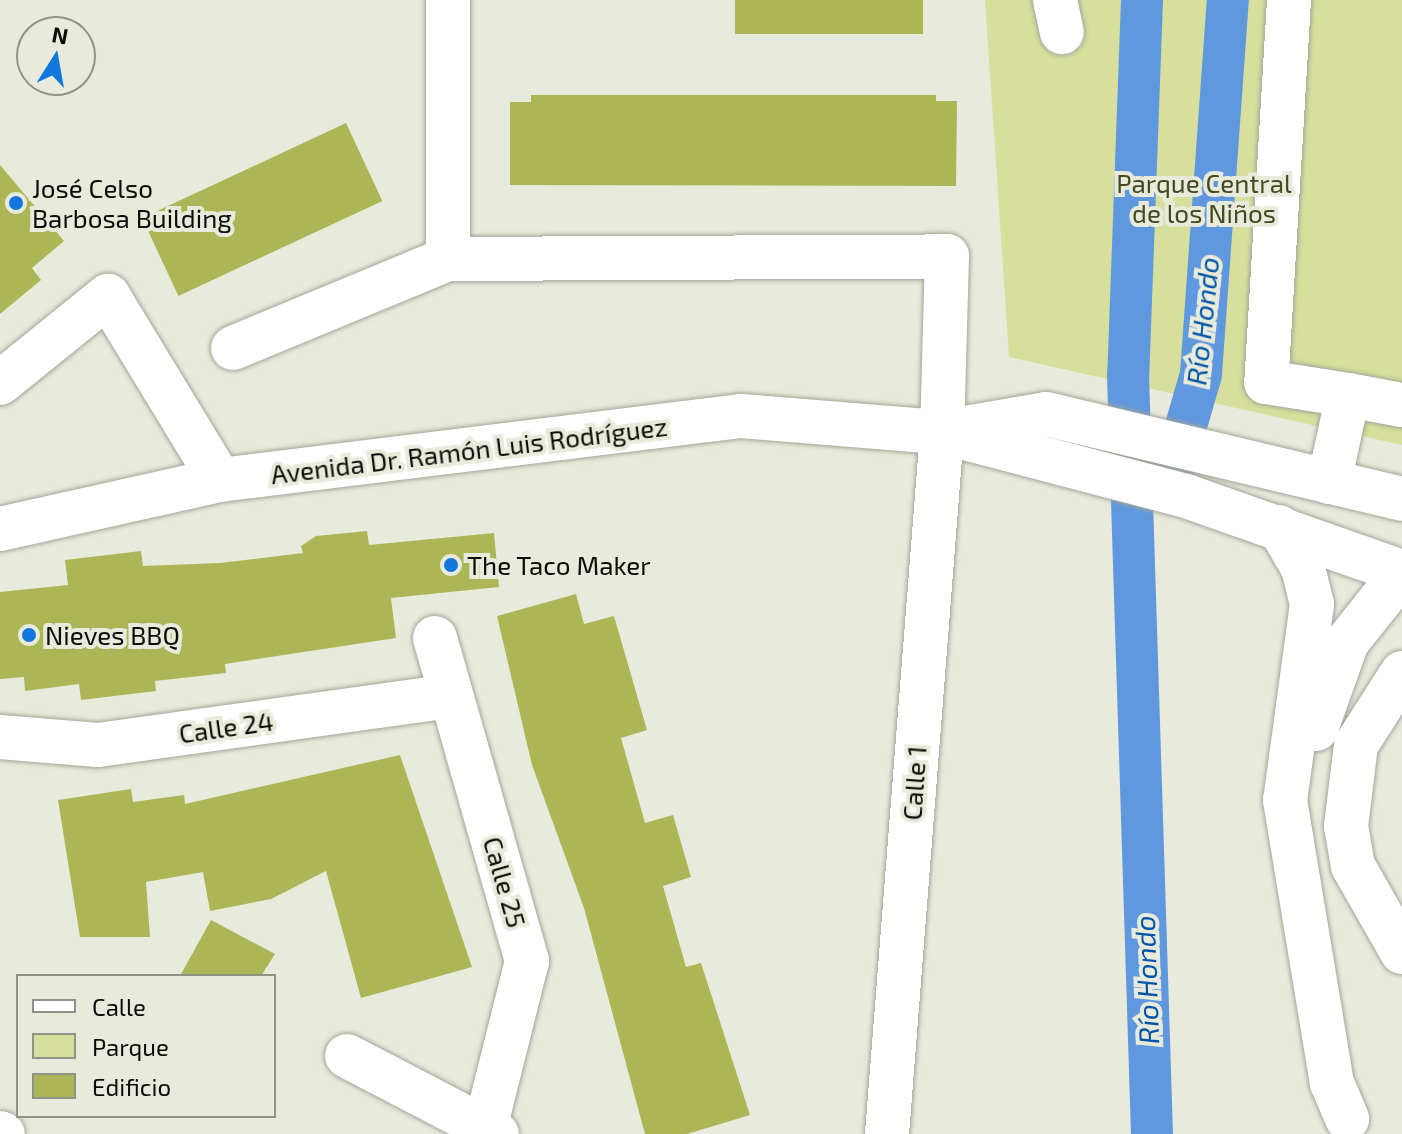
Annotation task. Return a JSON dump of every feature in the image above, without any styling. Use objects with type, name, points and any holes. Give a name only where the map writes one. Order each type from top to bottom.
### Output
[{"type":"main road","points":[[233,348],[448,259],[448,0]]},
{"type":"main road","points":[[1289,0],[1266,382],[1402,405]]},
{"type":"main road","name":"Calle 1","points":[[448,259],[947,256],[942,432],[887,1134]]},
{"type":"main road","points":[[0,383],[108,296],[220,480]]},
{"type":"main road","points":[[1316,478],[1348,395]]},
{"type":"main road","name":"Avenida Dr. Ramón Luis Rodríguez","points":[[942,432],[1046,414],[1402,499]]},
{"type":"main road","name":"Avenida Dr. Ramón Luis Rodríguez","points":[[0,529],[220,480],[741,416],[942,432],[1047,465],[1186,496],[1402,572]]},
{"type":"main road","points":[[1279,527],[1303,568],[1312,604],[1285,800],[1332,1083],[1348,1127]]},
{"type":"main road","points":[[1348,1127],[1348,1076],[1315,882],[1308,779],[1327,683],[1354,632],[1402,572]]},
{"type":"main road","name":"Calle 25","points":[[435,638],[527,961],[491,1131]]},
{"type":"main road","points":[[1402,673],[1356,745],[1346,826],[1353,866],[1402,952]]},
{"type":"main road","name":"Calle 24","points":[[0,737],[98,745],[451,696]]},
{"type":"main road","points":[[347,1056],[491,1131]]},
{"type":"green space","name":"Parque Central de los Niños","points":[[985,0],[1402,0],[1402,445],[1009,357]]},
{"type":"building","points":[[735,0],[923,0],[923,34],[735,34]]},
{"type":"building","points":[[531,95],[936,95],[936,101],[957,101],[956,186],[510,185],[510,102],[531,102]]},
{"type":"building","points":[[346,123],[382,201],[178,296],[142,218]]},
{"type":"building","name":"José Celso Barbosa Building","points":[[0,165],[64,241],[32,268],[41,280],[0,314]]},
{"type":"building","points":[[367,531],[369,545],[494,533],[499,587],[391,598],[396,638],[225,664],[226,673],[155,681],[156,691],[81,700],[79,684],[25,691],[24,677],[0,679],[0,592],[68,585],[65,560],[141,551],[143,566],[220,563],[303,553],[301,546],[316,536]]},
{"type":"building","points":[[576,594],[584,624],[614,616],[647,730],[621,738],[645,823],[673,815],[691,877],[663,886],[686,967],[701,963],[750,1115],[687,1134],[645,1134],[584,908],[532,765],[497,616]]},
{"type":"building","points":[[400,755],[472,967],[361,998],[326,871],[271,899],[210,911],[203,872],[146,882],[150,937],[80,937],[58,800],[131,789],[133,802],[184,795],[185,804]]},
{"type":"building","points":[[211,920],[275,954],[262,974],[181,974]]},
{"type":"waterway","name":"Río Hondo","points":[[1142,0],[1128,375],[1152,1134]]},
{"type":"waterway","name":"Río Hondo","points":[[1170,481],[1201,374],[1228,0]]},
{"type":"place","name":"José Celso Barbosa Building","points":[[16,203]]},
{"type":"place","name":"The Taco Maker","points":[[451,565]]},
{"type":"place","name":"Nieves BBQ","points":[[29,635]]}]
